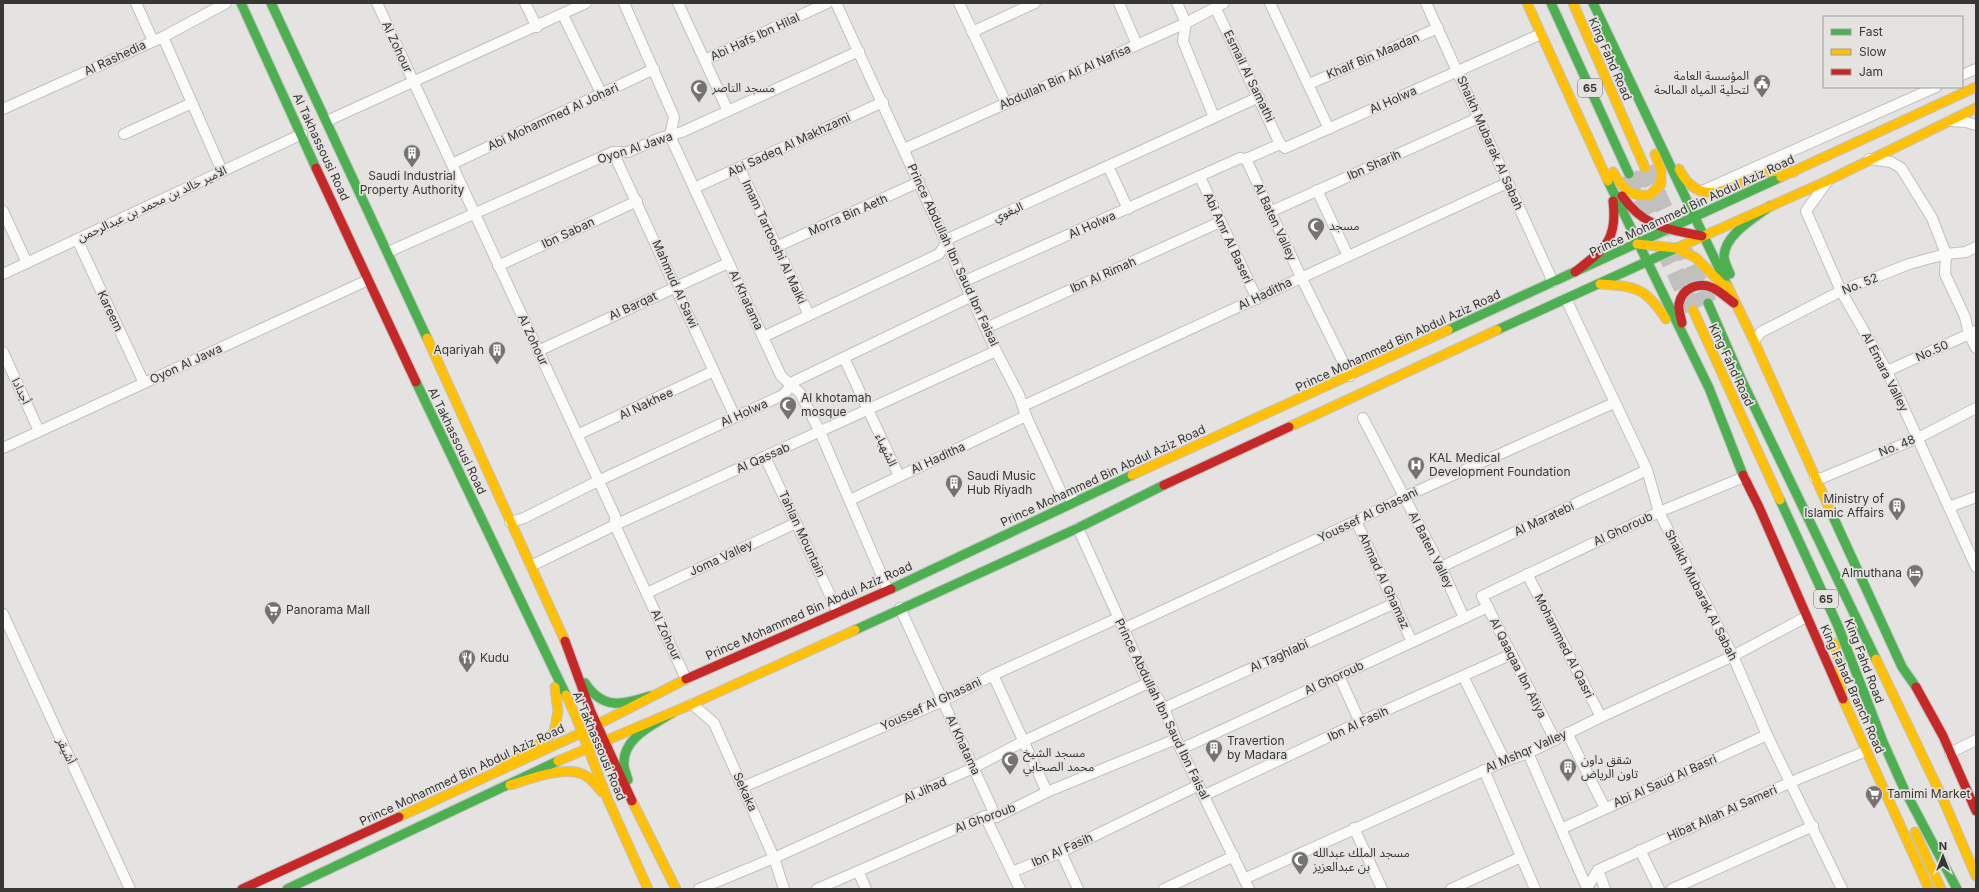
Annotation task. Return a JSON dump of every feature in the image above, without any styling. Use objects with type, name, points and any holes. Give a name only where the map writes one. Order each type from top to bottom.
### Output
[{"type":"main road","name":"Al Takhassousi Road","points":[[241,3],[368,280],[552,672],[568,700],[608,800],[648,889]]},
{"type":"main road","name":"Al Takhassousi Road","points":[[272,3],[388,252],[531,566],[573,660],[596,725],[676,889]]},
{"type":"main road","points":[[1527,3],[1637,244],[1709,388]]},
{"type":"main road","name":"65","points":[[1551,3],[1629,174]]},
{"type":"main road","name":"King Fahd Road","points":[[1573,3],[1645,168]]},
{"type":"main road","points":[[1593,3],[1650,128],[1702,236],[1738,306],[1902,667],[1917,686],[1950,753],[1976,811]]},
{"type":"main road","points":[[1584,125],[1602,151],[1620,186],[1636,196],[1654,194],[1661,184],[1661,170],[1634,105],[1629,81]]},
{"type":"main road","name":"Prince Mohammed Bin Abdul Aziz Road","points":[[242,889],[261,885],[500,769],[581,733],[650,696],[686,679],[888,590],[1076,501],[1976,87]]},
{"type":"main road","points":[[650,696],[644,706],[626,719],[627,724],[631,725],[672,713],[1078,528],[1337,404],[1702,236],[1827,181],[1976,108]]},
{"type":"main road","points":[[1584,125],[1630,210],[1648,224],[1668,230],[1702,236]]},
{"type":"main road","points":[[1576,272],[1600,251],[1613,236],[1615,213],[1612,200],[1584,125]]},
{"type":"main road","points":[[1650,128],[1667,141],[1683,176],[1692,187],[1700,191],[1720,193],[1765,173],[1775,171],[1794,172]]},
{"type":"main road","points":[[1754,341],[1724,257],[1726,248],[1737,232],[1770,206]]},
{"type":"main road","points":[[1637,244],[1676,248],[1696,258],[1720,282],[1738,306]]},
{"type":"main road","points":[[1600,284],[1641,289],[1659,307],[1709,388]]},
{"type":"main road","points":[[1709,388],[1702,361],[1682,324],[1678,306],[1682,295],[1693,286],[1705,285],[1718,291],[1738,306]]},
{"type":"main road","name":"King Fahd Road","points":[[1708,303],[1742,381],[1939,792],[1976,876]]},
{"type":"main road","name":"King Fahd Road","points":[[1693,310],[1838,626],[1883,742],[1904,789],[1957,889]]},
{"type":"main road","name":"King Fahad Branch Road","points":[[1709,388],[1744,477],[1759,507],[1806,617],[1929,889]]},
{"type":"main road","points":[[1818,582],[1824,613],[1840,663],[1842,697]]},
{"type":"main road","points":[[573,660],[591,694],[607,703],[622,704],[650,696]]},
{"type":"main road","points":[[500,769],[535,747],[554,732],[557,722],[558,706],[552,672]]},
{"type":"main road","points":[[568,700],[585,722],[589,723],[591,720],[586,697]]},
{"type":"main road","points":[[635,806],[624,765],[628,746],[641,733],[672,713]]},
{"type":"main road","points":[[287,889],[306,885],[587,747],[655,718]]},
{"type":"main road","points":[[510,785],[559,772],[578,773],[589,778],[608,800]]},
{"type":"main road","points":[[1904,789],[1909,818],[1941,889]]},
{"type":"main road","points":[[1959,838],[1976,863]]},
{"type":"street","points":[[136,3],[153,41]]},
{"type":"street","name":"Al Rashedia","points":[[3,109],[153,41],[226,3]]},
{"type":"street","name":"Al Zohour","points":[[377,3],[615,516],[615,525],[686,679]]},
{"type":"street","points":[[525,3],[537,27]]},
{"type":"street","points":[[624,3],[674,117],[670,136]]},
{"type":"street","points":[[678,3],[728,111]]},
{"type":"street","name":"Abi Hafs Ibn Hilal","points":[[705,60],[827,3]]},
{"type":"street","name":"Prince Abdullah Ibn Saud Ibn Faisal","points":[[836,3],[920,182],[1061,492],[1076,501]]},
{"type":"street","points":[[959,3],[1006,103]]},
{"type":"street","points":[[972,32],[1035,3]]},
{"type":"street","points":[[1119,3],[1137,45]]},
{"type":"street","points":[[1177,3],[1186,23],[1183,41],[1214,117]]},
{"type":"street","points":[[1270,3],[1309,84],[1328,129]]},
{"type":"street","name":"Shaikh Mubarak Al Sabah","points":[[1426,3],[1553,282]]},
{"type":"street","points":[[327,121],[537,27],[582,4]]},
{"type":"street","name":"Abdullah Bin Ali Al Nafisa","points":[[904,149],[1186,23],[1220,6]]},
{"type":"street","name":"Esmail Al Samathi","points":[[1220,6],[1280,144]]},
{"type":"street","points":[[563,15],[602,95]]},
{"type":"street","name":"Khalf Bin Maadan","points":[[1309,84],[1438,28]]},
{"type":"street","name":"Al Holwa","points":[[965,281],[1243,159],[1280,144],[1285,148],[1541,34]]},
{"type":"street","points":[[163,36],[222,171]]},
{"type":"street","name":"Oyon Al Jawa","points":[[388,252],[470,215],[475,215],[613,152],[628,152],[660,138],[670,136],[859,51]]},
{"type":"street","name":"Abi Mohammed Al Johari","points":[[452,164],[602,95],[654,69]]},
{"type":"street","points":[[1963,75],[1976,69]]},
{"type":"street","points":[[1700,191],[1934,88]]},
{"type":"street","name":"البغوي","points":[[763,337],[939,254],[950,238],[1259,96]]},
{"type":"street","name":"Abi Sadeq Al Makhzami","points":[[694,188],[740,169],[883,102]]},
{"type":"street","points":[[124,134],[192,103]]},
{"type":"street","name":"Ibn Sharih","points":[[1270,212],[1478,118]]},
{"type":"street","points":[[1948,121],[1966,122],[1976,126]]},
{"type":"street","name":"الأمير خالد بن محمد بن عبدالرحمن","points":[[3,274],[302,134]]},
{"type":"street","name":"Al Khatama","points":[[670,136],[781,376],[800,393],[820,432],[888,590]]},
{"type":"street","name":"Mahmud Al Sawi","points":[[613,152],[637,201],[735,417]]},
{"type":"street","name":"Al Baten Valley","points":[[1243,159],[1350,376]]},
{"type":"street","points":[[1870,159],[1891,162],[1901,168],[1932,218],[1946,254],[1945,274],[1964,317],[1973,332],[1976,348]]},
{"type":"street","points":[[1108,166],[1128,209]]},
{"type":"street","name":"Imam Tartooshi Al Malki","points":[[740,169],[809,315]]},
{"type":"street","name":"Abi Amr Al Baseri","points":[[1200,177],[1257,299]]},
{"type":"street","name":"Al Emara Valley","points":[[1827,181],[1806,211],[1841,291],[1887,371],[1976,567]]},
{"type":"street","name":"Morra Bin Aeth","points":[[776,247],[920,182]]},
{"type":"street","name":"Al Haditha","points":[[1023,406],[1507,183]]},
{"type":"street","points":[[1317,190],[1348,256]]},
{"type":"street","name":"Ibn Saban","points":[[498,266],[637,201]]},
{"type":"street","points":[[3,211],[27,263]]},
{"type":"street","name":"Ibn Al Rimah","points":[[986,328],[1220,222]]},
{"type":"street","name":"Kareem","points":[[76,239],[144,383]]},
{"type":"street","name":"No. 52","points":[[1754,341],[1761,332],[1841,291],[1910,264],[1946,254],[1966,252],[1976,247]]},
{"type":"street","name":"Al Barqat","points":[[538,351],[728,263]]},
{"type":"street","name":"Oyon Al Jawa","points":[[3,448],[368,280]]},
{"type":"street","name":"Al Holwa","points":[[510,522],[524,518],[598,481],[783,396],[795,381],[972,296]]},
{"type":"street","name":"Shaikh Mubarak Al Sabah","points":[[1566,299],[1614,403],[1648,470],[1659,512],[1733,656],[1768,735],[1842,889]]},
{"type":"street","name":"No.50","points":[[1887,371],[1973,332]]},
{"type":"street","name":"Al Qassab","points":[[531,566],[615,525],[996,351]]},
{"type":"street","name":"أجدادا","points":[[3,352],[39,431]]},
{"type":"street","name":"الشهباء","points":[[844,358],[899,476]]},
{"type":"street","name":"Al Nakhee","points":[[577,435],[714,371]]},
{"type":"street","name":"Youssef Al Ghasani","points":[[1123,629],[1356,521],[1404,497],[1614,403]]},
{"type":"street","name":"No. 48","points":[[1815,478],[1822,478],[1918,438],[1976,408]]},
{"type":"street","name":"Al Haditha","points":[[850,500],[1026,416]]},
{"type":"street","name":"Al Baten Valley","points":[[1363,418],[1441,567],[1464,618]]},
{"type":"street","name":"Tahlan Mountain","points":[[765,457],[838,612]]},
{"type":"street","name":"Al Maratebi","points":[[1441,567],[1648,470]]},
{"type":"street","name":"Al Ghoroub","points":[[1482,596],[1659,512],[1744,477]]},
{"type":"street","points":[[1949,507],[1976,497]]},
{"type":"street","name":"Ahmad Al Ghamaz","points":[[1356,521],[1412,642]]},
{"type":"street","name":"Joma Valley","points":[[647,593],[796,523]]},
{"type":"street","name":"Prince Abdullah Ibn Saud Ibn Faisal","points":[[1078,528],[1148,682],[1164,708],[1176,739],[1249,889]]},
{"type":"street","name":"Mohammed Al Qasri","points":[[1527,574],[1601,717]]},
{"type":"street","name":"Al Qaaqaa Ibn Atiya","points":[[1482,596],[1555,740]]},
{"type":"street","name":"Al Taghlabi","points":[[1164,708],[1395,603]]},
{"type":"street","name":"Al Khatama","points":[[900,608],[996,817]]},
{"type":"street","name":"Al Ghoroub","points":[[1181,749],[1488,608]]},
{"type":"street","name":"أشيقر","points":[[3,614],[130,889]]},
{"type":"street","name":"Al Mshqr Valley","points":[[1244,879],[1484,770],[1528,753],[1601,717],[1733,656],[1806,617]]},
{"type":"street","name":"Youssef Al Ghasani","points":[[743,787],[943,701],[993,675],[1118,618]]},
{"type":"street","name":"Ibn Al Fasih","points":[[1205,796],[1360,722],[1512,654]]},
{"type":"street","points":[[993,675],[1047,792]]},
{"type":"street","points":[[1339,676],[1360,722]]},
{"type":"street","points":[[1463,676],[1505,761]]},
{"type":"street","name":"Al Jihad","points":[[699,889],[774,858],[973,768],[1024,741],[1148,682]]},
{"type":"street","name":"Sekaka","points":[[692,704],[714,723],[774,858],[784,889]]},
{"type":"street","points":[[1568,733],[1605,808]]},
{"type":"street","name":"Abi Al Saud Al Basri","points":[[1563,828],[1768,735]]},
{"type":"street","name":"Al Ghoroub","points":[[817,889],[985,816],[996,817],[1047,792],[1176,739]]},
{"type":"street","points":[[1950,753],[1976,740]]},
{"type":"street","name":"Hibat Allah Al Sameri","points":[[1598,870],[1791,782],[1866,751]]},
{"type":"street","points":[[1528,753],[1563,828],[1586,888]]},
{"type":"street","points":[[1484,770],[1535,889]]},
{"type":"street","name":"Ibn Al Fasih","points":[[1012,872],[1061,852],[1199,784]]},
{"type":"street","points":[[985,816],[1012,872],[1017,888]]},
{"type":"street","points":[[1672,889],[1813,826]]},
{"type":"street","points":[[1354,828],[1378,888]]},
{"type":"street","points":[[1640,850],[1659,889]]},
{"type":"street","points":[[1061,852],[1078,889]]},
{"type":"street","points":[[1164,889],[1234,856]]},
{"type":"street","points":[[1451,889],[1521,857]]},
{"type":"street","points":[[1586,888],[1598,870]]},
{"type":"street","points":[[1586,888],[1604,885],[1598,870]]},
{"type":"street","points":[[858,871],[866,889]]},
{"type":"tunnel","points":[[1645,168],[1708,303]]},
{"type":"tunnel","points":[[1629,174],[1693,310]]},
{"type":"traffic: fast","points":[[241,3],[316,168]]},
{"type":"traffic: fast","points":[[271,3],[427,338]]},
{"type":"traffic: fast","points":[[1551,3],[1629,174]]},
{"type":"traffic: fast","points":[[1593,3],[1727,285]]},
{"type":"traffic: fast","points":[[1448,330],[1781,177]]},
{"type":"traffic: fast","points":[[1608,181],[1709,388],[1743,475]]},
{"type":"traffic: fast","points":[[1730,274],[1725,263],[1724,256],[1730,241],[1742,227],[1770,206]]},
{"type":"traffic: fast","points":[[1497,330],[1679,247]]},
{"type":"traffic: fast","points":[[1708,303],[1742,381],[1876,659]]},
{"type":"traffic: fast","points":[[416,382],[566,695]]},
{"type":"traffic: fast","points":[[891,589],[1132,475]]},
{"type":"traffic: fast","points":[[855,630],[1078,528],[1164,485]]},
{"type":"traffic: fast","points":[[1780,500],[1838,626],[1883,742],[1904,789],[1957,889]]},
{"type":"traffic: fast","points":[[1830,510],[1902,667],[1916,687]]},
{"type":"traffic: fast","points":[[585,683],[599,698],[614,703],[631,702],[650,696]]},
{"type":"traffic: fast","points":[[628,780],[624,769],[625,756],[628,747],[640,733],[672,713]]},
{"type":"traffic: fast","points":[[287,889],[558,761]]},
{"type":"traffic: slow","points":[[1527,3],[1608,181]]},
{"type":"traffic: slow","points":[[1573,3],[1645,168]]},
{"type":"traffic: slow","points":[[1781,177],[1976,87]]},
{"type":"traffic: slow","points":[[1679,247],[1827,181],[1976,108]]},
{"type":"traffic: slow","points":[[1613,172],[1623,187],[1627,190],[1632,193],[1650,195],[1661,184],[1661,170],[1655,154]]},
{"type":"traffic: slow","points":[[1679,169],[1690,184],[1698,190],[1707,192],[1725,190],[1769,172],[1794,172]]},
{"type":"traffic: slow","points":[[1637,244],[1676,248],[1696,258],[1722,284]]},
{"type":"traffic: slow","points":[[1600,284],[1623,286],[1639,291],[1652,301],[1666,319]]},
{"type":"traffic: slow","points":[[1727,285],[1754,341],[1830,510]]},
{"type":"traffic: slow","points":[[1693,310],[1780,500]]},
{"type":"traffic: slow","points":[[1132,475],[1448,330]]},
{"type":"traffic: slow","points":[[1289,427],[1497,330]]},
{"type":"traffic: slow","points":[[427,338],[565,641]]},
{"type":"traffic: slow","points":[[558,761],[692,704],[855,630]]},
{"type":"traffic: slow","points":[[1834,643],[1840,663],[1842,697]]},
{"type":"traffic: slow","points":[[1876,659],[1943,799],[1976,876]]},
{"type":"traffic: slow","points":[[399,817],[581,733],[686,679]]},
{"type":"traffic: slow","points":[[500,769],[535,747],[554,732],[558,711],[555,687]]},
{"type":"traffic: slow","points":[[566,695],[608,800],[648,889]]},
{"type":"traffic: slow","points":[[1843,699],[1929,889]]},
{"type":"traffic: slow","points":[[510,785],[538,776],[559,772],[569,772],[586,776],[602,792]]},
{"type":"traffic: slow","points":[[632,801],[676,889]]},
{"type":"traffic: slow","points":[[1915,832],[1941,889]]},
{"type":"traffic: jam","points":[[316,168],[416,382]]},
{"type":"traffic: jam","points":[[1622,196],[1630,206],[1647,220],[1657,225],[1677,231],[1702,236]]},
{"type":"traffic: jam","points":[[1575,272],[1594,257],[1607,243],[1613,226],[1613,201]]},
{"type":"traffic: jam","points":[[1682,323],[1679,304],[1681,298],[1687,290],[1692,287],[1702,285],[1708,286],[1721,293],[1734,303]]},
{"type":"traffic: jam","points":[[1164,485],[1289,427]]},
{"type":"traffic: jam","points":[[1743,475],[1759,507],[1843,699]]},
{"type":"traffic: jam","points":[[686,679],[891,589]]},
{"type":"traffic: jam","points":[[565,641],[591,712],[632,801]]},
{"type":"traffic: jam","points":[[1916,687],[1943,736],[1976,811]]},
{"type":"traffic: jam","points":[[242,889],[399,817]]},
{"type":"place","name":"المؤسسة العامة لتحلية المياه المالحة","points":[[1762,98]]},
{"type":"place","name":"مسجد الناصر","points":[[699,103]]},
{"type":"place","name":"Saudi Industrial Property Authority","points":[[412,168]]},
{"type":"place","name":"مسجد","points":[[1316,241]]},
{"type":"place","name":"Aqariyah","points":[[497,365]]},
{"type":"place","name":"Al khotamah mosque","points":[[788,420]]},
{"type":"place","name":"KAL Medical Development Foundation","points":[[1416,480]]},
{"type":"place","name":"Saudi Music Hub Riyadh","points":[[954,498]]},
{"type":"place","name":"Ministry of Islamic Affairs","points":[[1897,521]]},
{"type":"place","name":"Almuthana","points":[[1915,588]]},
{"type":"place","name":"Panorama Mall","points":[[273,625]]},
{"type":"place","name":"Kudu","points":[[467,673]]},
{"type":"place","name":"Travertion by Madara","points":[[1214,763]]},
{"type":"place","name":"مسجد الشيخ محمد الصحابي","points":[[1010,775]]},
{"type":"place","name":"شقق داون تاون الرياض","points":[[1568,782]]},
{"type":"place","name":"Tamimi Market","points":[[1874,809]]},
{"type":"place","name":"مسجد الملك عبدالله بن عبدالعزيز","points":[[1300,875]]}]
